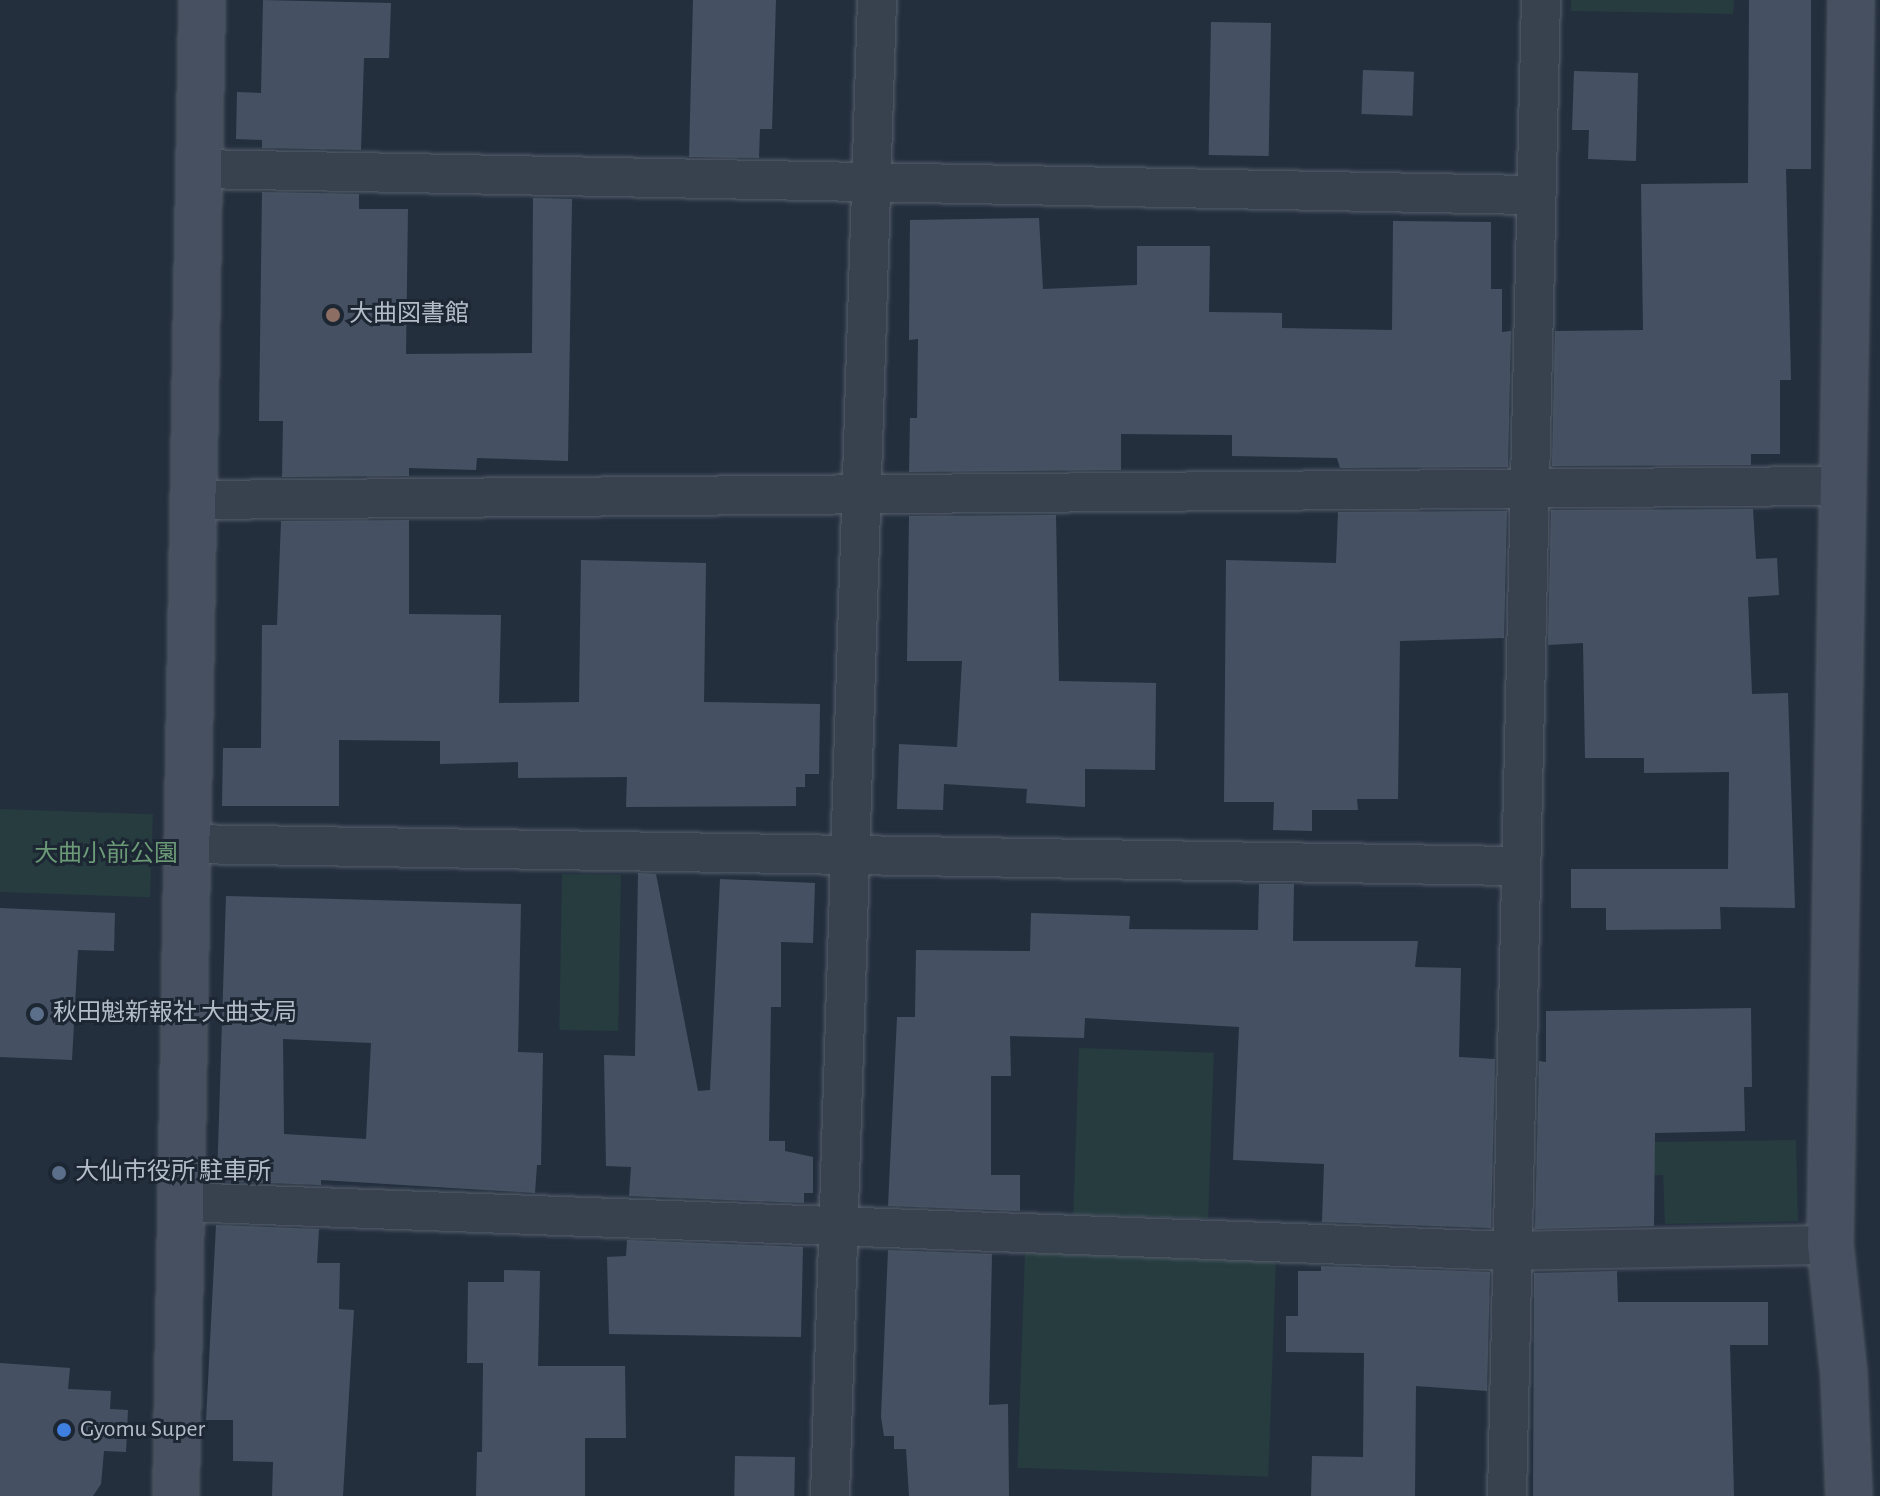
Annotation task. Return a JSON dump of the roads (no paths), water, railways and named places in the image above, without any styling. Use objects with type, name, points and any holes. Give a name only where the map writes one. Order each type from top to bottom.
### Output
[{"type":"street","points":[[176,1496],[202,0]]},
{"type":"street","points":[[830,1496],[864,494],[868,186],[877,0]]},
{"type":"street","points":[[1507,1496],[1534,195],[1541,0]]},
{"type":"street","points":[[1849,1496],[1844,1375],[1830,1245],[1851,0]]},
{"type":"street","points":[[199,169],[868,186],[1534,195]]},
{"type":"street","points":[[193,500],[1841,486]]},
{"type":"street","points":[[187,844],[852,851],[1519,866]]},
{"type":"street","points":[[181,1202],[1511,1251],[1830,1245]]},
{"type":"place","name":"大曲図書館","points":[[333,315]]},
{"type":"place","name":"秋田魁新報社 大曲支局","points":[[37,1014]]},
{"type":"place","name":"大仙市役所 駐車所","points":[[59,1173]]},
{"type":"place","name":"Gyomu Super","points":[[64,1430]]},
{"type":"park label","name":"大曲小前公園","points":[[106,855]]}]
